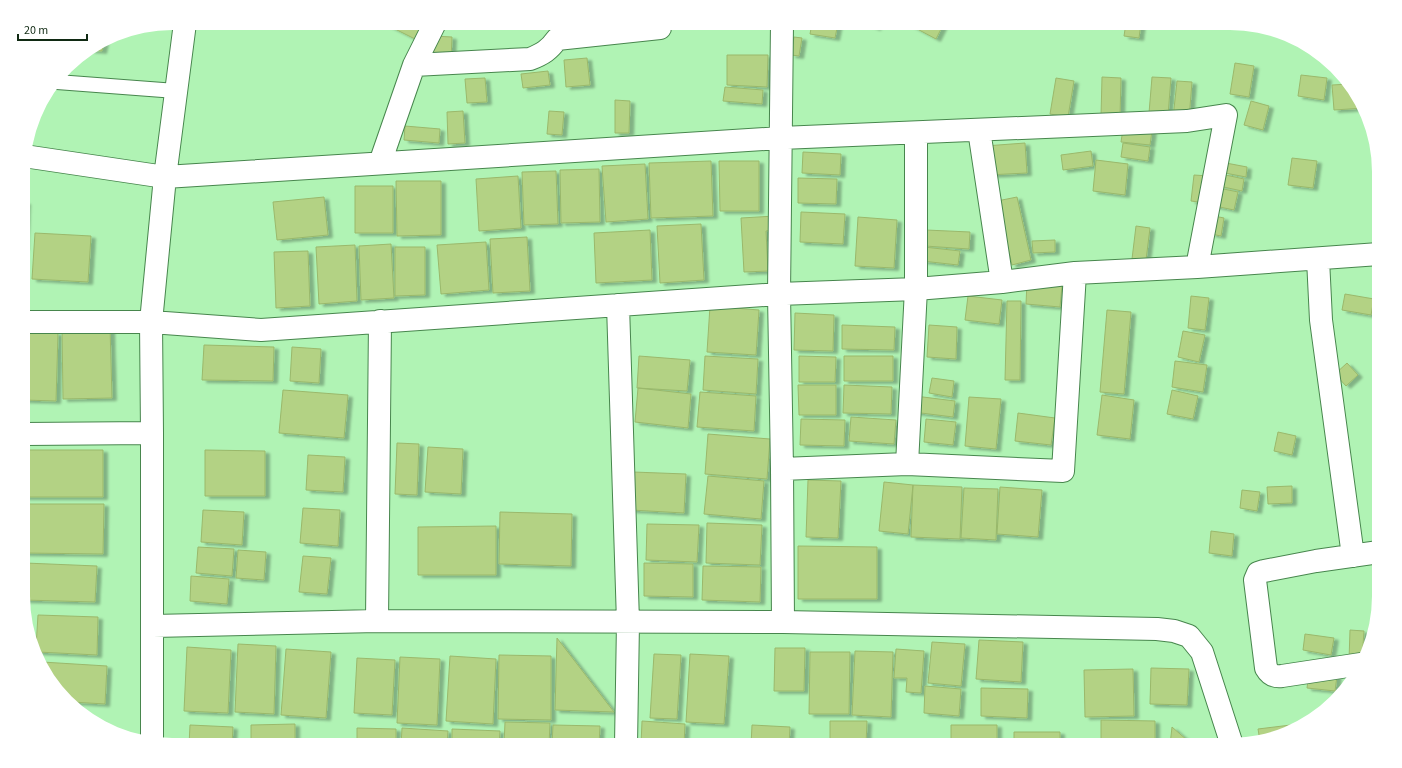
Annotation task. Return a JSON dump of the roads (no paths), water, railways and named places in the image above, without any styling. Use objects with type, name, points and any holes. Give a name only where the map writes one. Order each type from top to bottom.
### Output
[{"type":"street","points":[[152,737],[153,626],[151,322],[165,177],[184,30]]},
{"type":"street","points":[[380,163],[414,65],[432,30]]},
{"type":"street","points":[[414,65],[530,59],[549,50],[560,31],[593,30]]},
{"type":"street","points":[[782,30],[779,294],[783,622]]},
{"type":"street","points":[[31,157],[165,177],[781,138],[1188,121],[1226,115],[1197,267]]},
{"type":"street","points":[[979,130],[1002,282]]},
{"type":"street","points":[[907,464],[916,288],[916,133]]},
{"type":"street","points":[[30,322],[151,322],[261,330],[779,294],[916,288],[1002,282],[1075,273],[1197,267],[1372,255]]},
{"type":"street","points":[[1318,259],[1321,320],[1353,556]]},
{"type":"street","points":[[782,468],[907,464],[1063,471],[1075,273]]},
{"type":"street","points":[[618,305],[628,622],[626,738]]},
{"type":"street","points":[[377,622],[380,321]]},
{"type":"street","points":[[30,434],[152,433]]},
{"type":"street","points":[[1354,665],[1276,677],[1269,673],[1266,668],[1255,580],[1258,573],[1264,571],[1316,561],[1372,553]]},
{"type":"street","points":[[153,626],[377,622],[783,622],[1157,629],[1174,631],[1189,636],[1202,652],[1230,738]]},
{"type":"lane","points":[[61,82],[176,92]]}]
